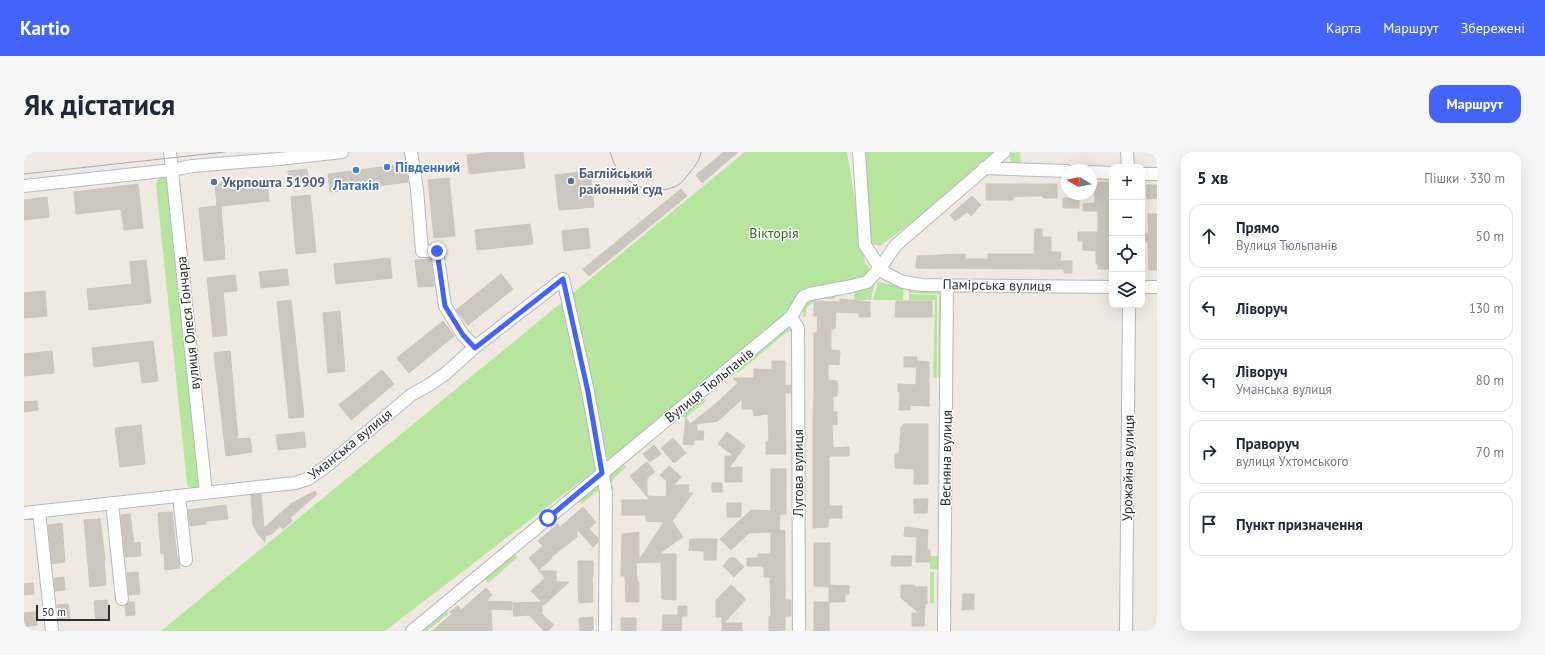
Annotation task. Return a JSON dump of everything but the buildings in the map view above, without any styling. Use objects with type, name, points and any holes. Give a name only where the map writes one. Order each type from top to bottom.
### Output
[{"type":"street","name":"вулиця Олеся Гончара","points":[[170,152],[206,493]]},
{"type":"street","points":[[24,186],[172,170],[192,166],[342,152]]},
{"type":"street","points":[[411,152],[417,189],[422,251],[437,251],[445,306],[463,335],[475,348]]},
{"type":"street","points":[[859,152],[865,245],[882,270]]},
{"type":"street","name":"Вулиця Тюльпанів","points":[[412,631],[791,317],[803,297],[810,294],[867,282],[882,270],[896,245],[1004,152]]},
{"type":"street","points":[[1127,152],[1128,164]]},
{"type":"street","points":[[984,168],[1061,171]]},
{"type":"street","points":[[1097,172],[1109,173]]},
{"type":"street","points":[[1145,174],[1157,174]]},
{"type":"street","name":"Памірська вулиця","points":[[882,270],[903,282],[922,284],[1109,287]]},
{"type":"street","name":"Уманська вулиця","points":[[24,513],[294,483],[308,479],[328,465],[411,395],[445,374],[475,348],[563,279],[588,392],[602,473]]},
{"type":"street","name":"Весняна вулиця","points":[[944,631],[947,285]]},
{"type":"street","points":[[1145,287],[1157,287]]},
{"type":"street","name":"Урожайна вулиця","points":[[1126,631],[1129,308]]},
{"type":"street","name":"Лугова вулиця","points":[[791,317],[798,328],[799,631]]},
{"type":"street","points":[[602,473],[606,492],[605,631]]},
{"type":"street","points":[[179,496],[186,560]]},
{"type":"street","points":[[112,503],[122,599]]},
{"type":"street","points":[[39,511],[52,631]]},
{"type":"green space","name":"Вікторія","points":[[745,152],[847,152],[865,264],[868,266],[870,274],[841,290],[834,299],[819,299],[806,308],[806,317],[803,317],[803,311],[385,631],[161,631]]},
{"type":"green space","points":[[862,152],[1002,152],[972,177],[880,246],[870,243]]},
{"type":"green space","points":[[1020,152],[1021,167],[1013,168],[1009,153]]},
{"type":"green space","points":[[163,177],[168,180],[200,485],[193,489],[188,486],[187,483],[156,184],[158,179]]},
{"type":"green space","points":[[875,282],[871,300],[854,300],[855,287]]},
{"type":"green space","points":[[878,282],[904,287],[903,300],[873,300]]},
{"type":"green space","points":[[909,288],[936,290],[941,292],[942,378],[938,378],[939,294],[909,293]]},
{"type":"green space","points":[[909,294],[937,295],[937,378],[933,378],[935,300],[909,300]]},
{"type":"green space","points":[[789,325],[792,326],[793,334],[790,331],[784,334],[738,373],[735,368]]},
{"type":"green space","points":[[701,395],[706,401],[685,418],[680,413]]},
{"type":"green space","points":[[621,462],[626,467],[613,479],[612,485],[614,489],[611,489],[609,472]]},
{"type":"green space","points":[[598,481],[600,488],[582,504],[578,500]]},
{"type":"green space","points":[[513,552],[518,557],[488,583],[484,577]]},
{"type":"green space","points":[[930,556],[939,556],[939,569],[930,569]]},
{"type":"green space","points":[[930,572],[934,572],[934,603],[930,603]]},
{"type":"green space","points":[[443,607],[448,614],[427,631],[419,631]]},
{"type":"tram line","points":[[24,174],[225,152]]},
{"type":"tram line","points":[[610,152],[613,161],[621,174],[635,185],[652,190],[670,188],[681,183],[696,165],[701,152]]},
{"type":"place","name":"Південний","points":[[387,167]]},
{"type":"place","name":"Латакія","points":[[356,170]]},
{"type":"place","name":"Баглійський районний суд","points":[[571,181]]},
{"type":"place","name":"Укрпошта 51909","points":[[214,182]]},
{"type":"route","points":[[437,251],[445,306],[463,335],[475,348],[563,279],[588,392],[602,473],[548,518]]}]
